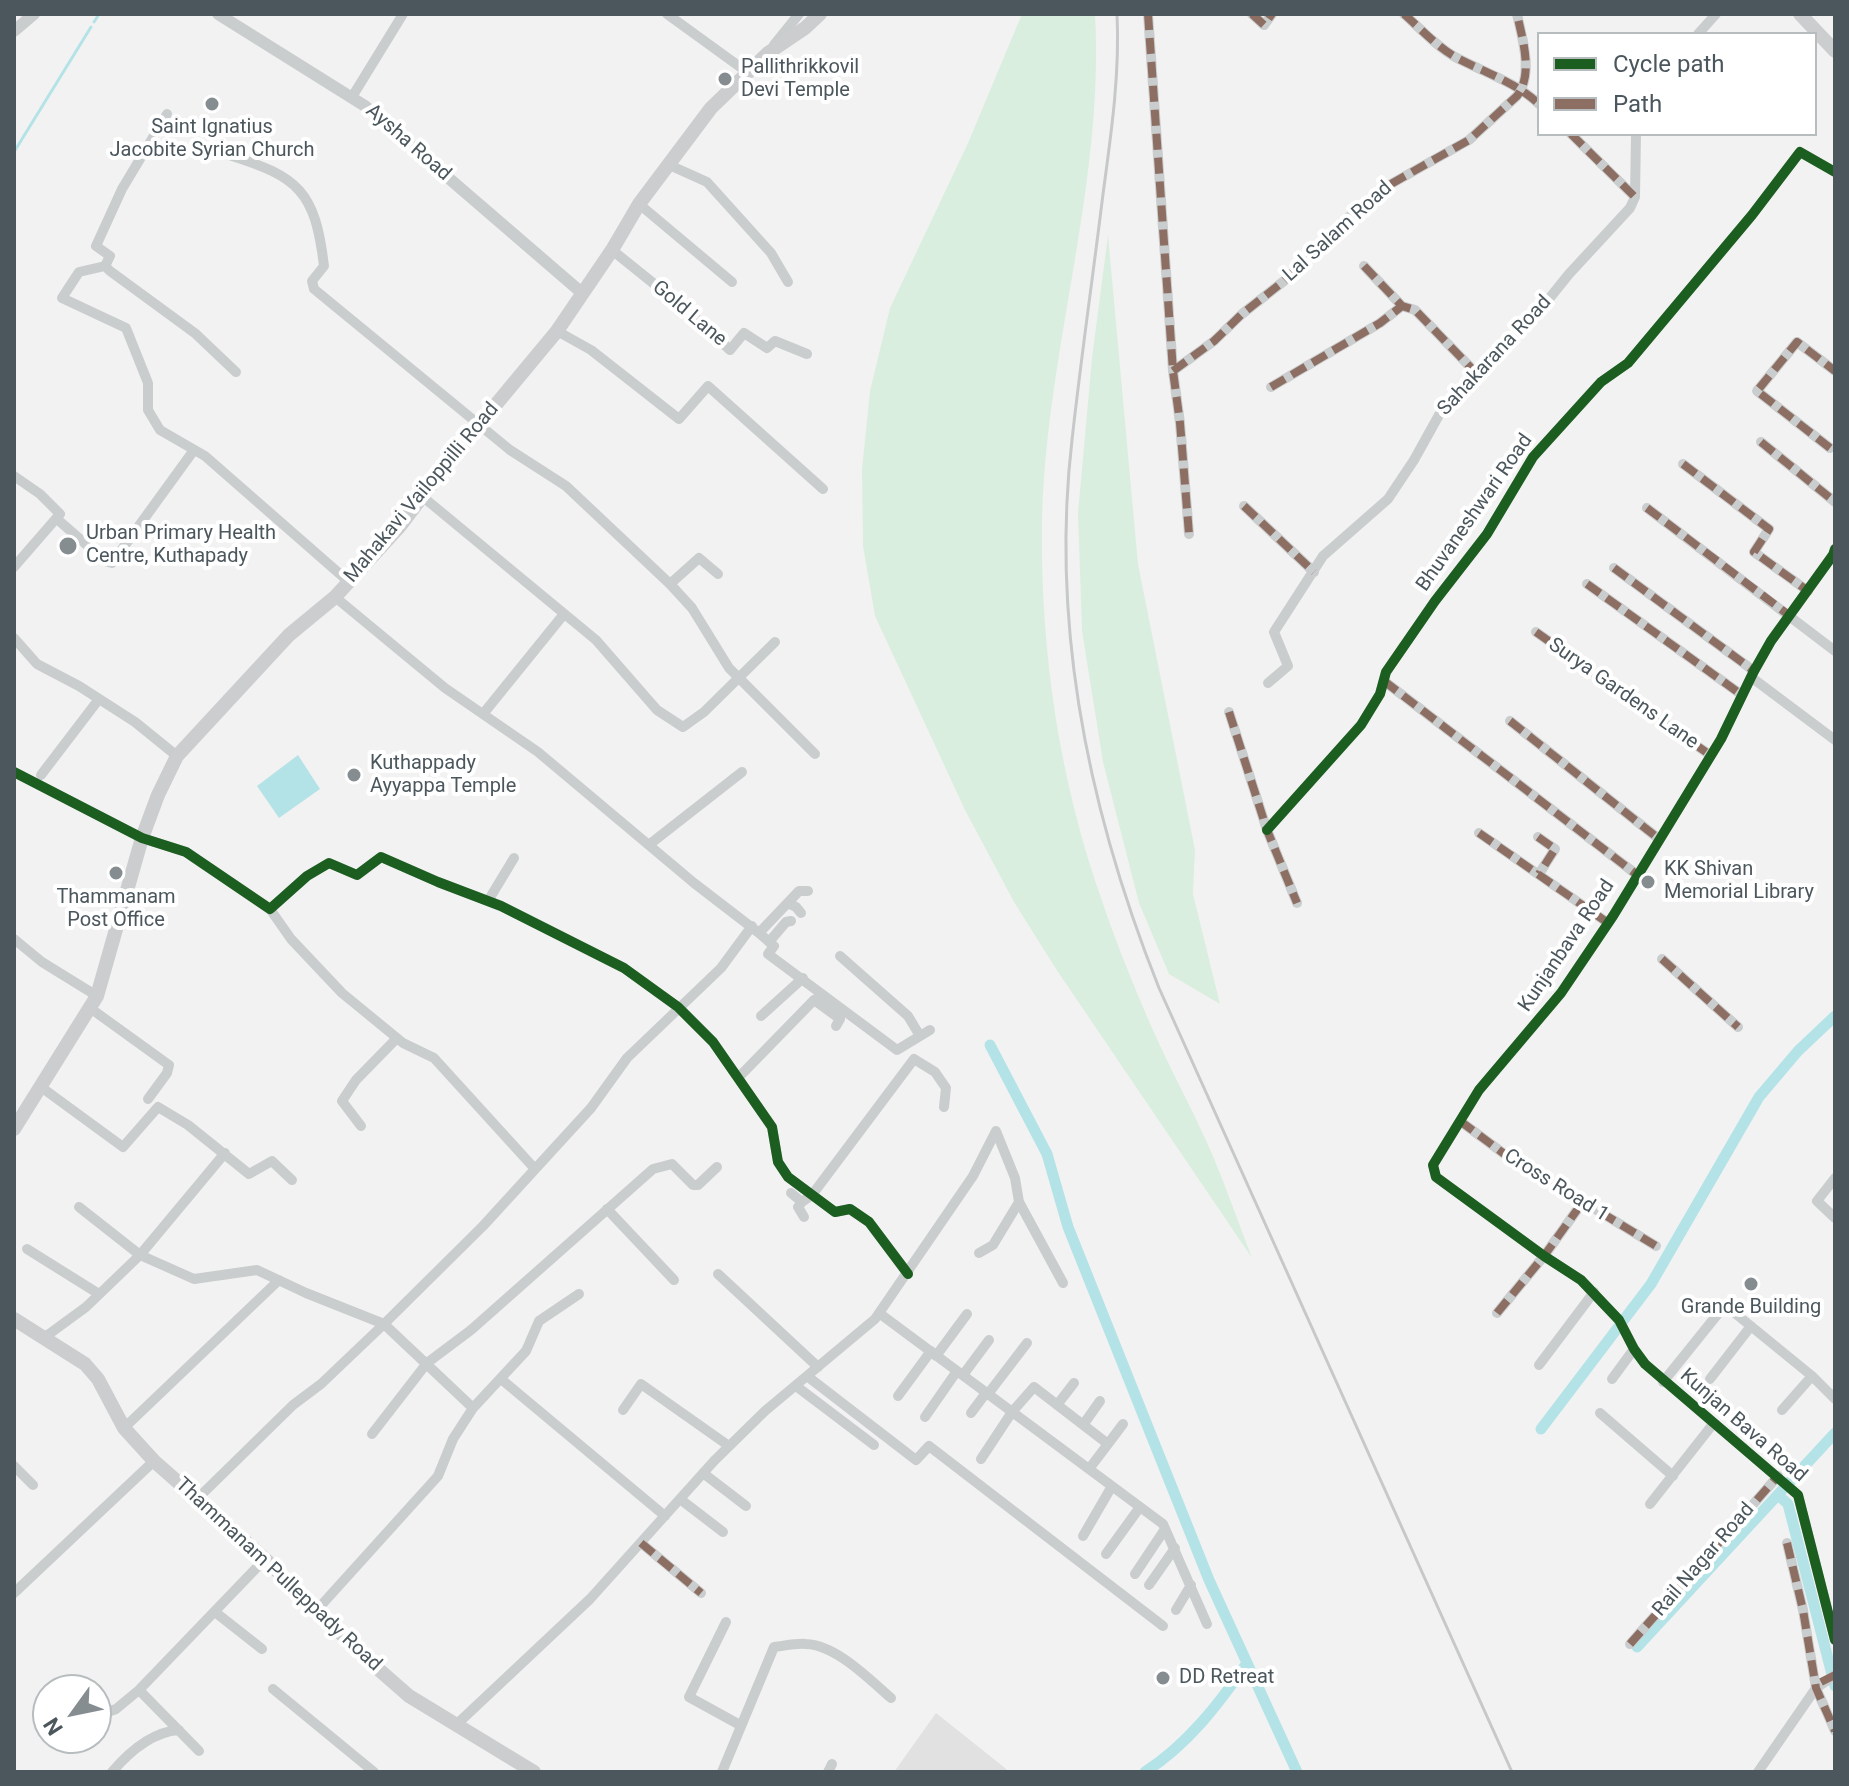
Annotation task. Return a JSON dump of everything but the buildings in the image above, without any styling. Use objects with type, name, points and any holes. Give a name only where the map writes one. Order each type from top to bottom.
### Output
[{"type":"main road","name":"Mahakavi Vailoppilli Road","points":[[14,1129],[94,1002],[142,838],[177,756],[289,635],[335,597],[423,497],[557,331],[639,204],[711,108],[768,53],[820,14]]},
{"type":"main road","points":[[1800,14],[1835,51]]},
{"type":"main road","name":"Thammanam Pulleppady Road","points":[[14,1319],[85,1364],[98,1379],[124,1428],[154,1461],[265,1559],[316,1611],[409,1696],[533,1772]]},
{"type":"street","points":[[14,31],[34,14]]},
{"type":"street","name":"Aysha Road","points":[[218,14],[352,97],[582,293]]},
{"type":"street","points":[[352,97],[403,14]]},
{"type":"street","points":[[667,14],[747,72]]},
{"type":"street","points":[[768,53],[799,14]]},
{"type":"street","points":[[1148,14],[1173,371],[1189,534]]},
{"type":"street","points":[[1252,14],[1264,25],[1272,14]]},
{"type":"street","points":[[1404,14],[1454,57],[1522,89],[1537,102]]},
{"type":"street","points":[[1517,14],[1526,70],[1522,89]]},
{"type":"street","points":[[1700,32],[1716,14]]},
{"type":"street","name":"Lal Salam Road","points":[[1173,371],[1214,341],[1284,281],[1382,189],[1469,140],[1522,89]]},
{"type":"street","points":[[105,266],[110,256],[96,246],[97,241],[122,189],[167,114]]},
{"type":"street","points":[[1573,136],[1635,197]]},
{"type":"street","points":[[1635,197],[1636,136]]},
{"type":"street","name":"Bhuvaneshwari Road","points":[[1267,830],[1361,725],[1380,694],[1386,672],[1498,517],[1533,457],[1601,382],[1628,363],[1752,215],[1800,152],[1835,172]]},
{"type":"street","points":[[229,155],[268,167],[293,183],[310,202],[321,240],[324,266],[312,281],[314,289],[510,450],[566,486],[670,584],[692,608],[738,679],[815,754]]},
{"type":"street","points":[[667,164],[707,182],[771,253],[788,282]]},
{"type":"street","name":"Sahakarana Road","points":[[1268,683],[1288,666],[1274,632],[1323,556],[1388,499],[1439,415],[1602,240],[1630,208],[1635,197]]},
{"type":"street","points":[[639,204],[732,282]]},
{"type":"street","name":"Gold Lane","points":[[612,250],[689,312],[730,350],[744,333],[767,348],[775,341],[807,354]]},
{"type":"street","points":[[105,266],[196,334],[236,372]]},
{"type":"street","points":[[105,266],[79,272],[62,298],[126,328],[148,383],[148,410],[160,430],[205,456],[349,582]]},
{"type":"street","points":[[1364,266],[1402,306],[1415,310],[1477,374]]},
{"type":"street","points":[[1271,387],[1380,323],[1402,306]]},
{"type":"street","points":[[557,331],[591,350],[679,419],[708,386],[823,489]]},
{"type":"street","points":[[1830,448],[1757,391],[1797,342],[1835,371]]},
{"type":"street","points":[[1761,442],[1835,502]]},
{"type":"street","points":[[57,519],[105,561],[112,563],[194,450]]},
{"type":"street","points":[[1683,464],[1769,529],[1754,552],[1808,591]]},
{"type":"street","points":[[14,476],[60,514],[14,567]]},
{"type":"street","points":[[423,497],[596,640],[657,710],[683,727],[704,712],[775,642]]},
{"type":"street","points":[[1244,506],[1314,572]]},
{"type":"street","points":[[1647,508],[1835,651]]},
{"type":"street","name":"Kunjanbava Road","points":[[1605,1303],[1581,1280],[1436,1177],[1433,1165],[1479,1090],[1561,993],[1608,923],[1721,739],[1752,674],[1835,549]]},
{"type":"street","points":[[670,584],[699,558],[718,574]]},
{"type":"street","points":[[1614,568],[1835,740]]},
{"type":"street","points":[[1587,584],[1742,695]]},
{"type":"street","points":[[335,597],[445,688],[538,752],[756,930],[774,946],[768,954],[803,978],[840,1019],[836,1026]]},
{"type":"street","points":[[483,714],[564,614]]},
{"type":"street","name":"Surya Gardens Lane","points":[[1536,632],[1710,755]]},
{"type":"street","points":[[14,638],[37,664],[135,722],[177,756]]},
{"type":"street","points":[[1384,681],[1636,874]]},
{"type":"street","points":[[41,775],[99,699]]},
{"type":"street","points":[[1229,712],[1267,830],[1297,903]]},
{"type":"street","points":[[1510,721],[1659,839]]},
{"type":"street","points":[[14,772],[142,838],[186,852],[270,909],[291,939],[342,993],[397,1038],[434,1058],[535,1169]]},
{"type":"street","points":[[650,844],[742,772]]},
{"type":"street","points":[[1479,833],[1608,923]]},
{"type":"street","points":[[1538,837],[1555,849],[1539,874]]},
{"type":"street","points":[[270,909],[307,876],[329,863],[357,875],[381,857],[488,901],[624,968],[678,1007],[713,1042],[772,1127],[778,1162],[788,1177],[835,1212],[850,1209],[869,1222],[908,1274]]},
{"type":"street","points":[[488,901],[514,858]]},
{"type":"street","points":[[197,1499],[293,1405],[321,1384],[384,1324],[483,1226],[591,1108],[627,1058],[678,1007],[799,891],[808,891]]},
{"type":"street","points":[[788,903],[801,913]]},
{"type":"street","points":[[769,942],[786,922],[791,921]]},
{"type":"street","points":[[14,939],[169,1065],[167,1073],[148,1099]]},
{"type":"street","points":[[840,956],[908,1016],[920,1036]]},
{"type":"street","points":[[1662,959],[1738,1027]]},
{"type":"street","points":[[761,1016],[803,978]]},
{"type":"street","points":[[738,1078],[818,996]]},
{"type":"street","points":[[818,996],[897,1050],[930,1030]]},
{"type":"street","points":[[361,1126],[342,1101],[356,1080],[397,1038]]},
{"type":"street","points":[[907,1044],[914,1059],[935,1072],[946,1088],[944,1107]]},
{"type":"street","points":[[804,1217],[798,1207],[812,1195],[914,1059]]},
{"type":"street","points":[[41,1087],[123,1147],[158,1107],[188,1125],[249,1174],[272,1161],[292,1180]]},
{"type":"street","name":"Cross Road 1","points":[[1460,1121],[1503,1153],[1656,1246]]},
{"type":"street","points":[[456,1725],[590,1599],[729,1446],[879,1313],[973,1176],[996,1131],[1015,1178],[1019,1202],[1063,1283]]},
{"type":"street","points":[[45,1337],[99,1294],[140,1255],[225,1153]]},
{"type":"street","points":[[372,1434],[427,1363],[471,1330],[653,1169],[665,1163],[672,1164],[693,1185],[698,1185],[717,1167]]},
{"type":"street","points":[[1835,1178],[1817,1201],[1835,1218]]},
{"type":"street","points":[[791,1193],[802,1202]]},
{"type":"street","points":[[979,1253],[993,1245],[1019,1202]]},
{"type":"street","points":[[1497,1313],[1582,1203]]},
{"type":"street","points":[[79,1207],[140,1255],[194,1279],[257,1270],[384,1324],[473,1408]]},
{"type":"street","points":[[607,1209],[674,1280]]},
{"type":"street","points":[[27,1249],[99,1294]]},
{"type":"street","points":[[718,1274],[818,1367]]},
{"type":"street","points":[[124,1428],[279,1280]]},
{"type":"street","points":[[1539,1365],[1594,1292]]},
{"type":"street","points":[[316,1611],[438,1476],[453,1439],[473,1408],[526,1351],[539,1321],[579,1294]]},
{"type":"street","name":"Kunjan Bava Road","points":[[1605,1303],[1619,1320],[1634,1349],[1663,1382],[1798,1495],[1835,1640]]},
{"type":"street","points":[[1663,1382],[1725,1305],[1812,1376],[1835,1399]]},
{"type":"street","points":[[879,1313],[1163,1524],[1207,1624]]},
{"type":"street","points":[[898,1396],[967,1314]]},
{"type":"street","points":[[1710,1379],[1751,1326]]},
{"type":"street","points":[[925,1417],[989,1340]]},
{"type":"street","points":[[971,1413],[1027,1343]]},
{"type":"street","points":[[1612,1379],[1634,1349]]},
{"type":"street","points":[[807,1376],[916,1460],[929,1446],[1163,1626]]},
{"type":"street","points":[[1782,1410],[1812,1376]]},
{"type":"street","points":[[501,1379],[665,1516]]},
{"type":"street","points":[[1057,1405],[1074,1383]]},
{"type":"street","points":[[623,1410],[641,1384],[729,1446]]},
{"type":"street","points":[[796,1386],[874,1445]]},
{"type":"street","points":[[981,1459],[1012,1412],[1034,1387],[1108,1444]]},
{"type":"street","points":[[1083,1425],[1100,1401]]},
{"type":"street","points":[[1600,1413],[1673,1476]]},
{"type":"street","points":[[1089,1469],[1123,1424]]},
{"type":"street","points":[[1650,1504],[1713,1424]]},
{"type":"street","points":[[14,1593],[154,1461]]},
{"type":"street","points":[[14,1466],[33,1485]]},
{"type":"street","points":[[703,1473],[746,1506]]},
{"type":"street","name":"Rail Nagar Road","points":[[1630,1644],[1778,1476]]},
{"type":"street","points":[[1083,1536],[1112,1486]]},
{"type":"street","points":[[680,1499],[723,1532]]},
{"type":"street","points":[[1106,1554],[1140,1507]]},
{"type":"street","points":[[1135,1574],[1165,1529]]},
{"type":"street","points":[[641,1543],[701,1593]]},
{"type":"street","points":[[1787,1543],[1818,1685],[1835,1731]]},
{"type":"street","points":[[1149,1585],[1175,1548]]},
{"type":"street","points":[[112,1710],[139,1690],[265,1559]]},
{"type":"street","points":[[1176,1610],[1191,1585]]},
{"type":"street","points":[[215,1612],[262,1649]]},
{"type":"street","points":[[726,1622],[689,1697],[740,1725]]},
{"type":"street","points":[[722,1772],[774,1647],[808,1643],[828,1651],[848,1661],[891,1698]]},
{"type":"street","points":[[1758,1772],[1818,1685],[1835,1675]]},
{"type":"street","points":[[273,1689],[374,1772]]},
{"type":"street","points":[[139,1690],[199,1751]]},
{"type":"street","points":[[112,1772],[132,1751],[152,1737],[179,1730]]},
{"type":"shaded area","points":[[936,1713],[1005,1768],[1009,1772],[894,1772]]},
{"type":"green space","points":[[1022,14],[1095,14],[1096,79],[1091,144],[1052,403],[1042,533],[1049,671],[1064,762],[1086,851],[1118,945],[1152,1028],[1213,1156],[1252,1258],[1014,902],[965,810],[875,616],[863,546],[862,469],[870,391],[890,308],[968,143]]},
{"type":"green space","points":[[1108,235],[1138,564],[1195,850],[1193,894],[1220,1004],[1169,974],[1139,903],[1103,762],[1082,631],[1078,513],[1092,358]]},
{"type":"water","points":[[298,755],[320,789],[279,818],[257,786]]},
{"type":"waterway","points":[[94,22],[99,14]]},
{"type":"waterway","points":[[14,152],[91,27]]},
{"type":"waterway","points":[[1541,1429],[1651,1284],[1759,1097],[1798,1051],[1835,1016]]},
{"type":"waterway","points":[[990,1045],[1047,1154],[1068,1227],[1209,1580],[1297,1772]]},
{"type":"waterway","points":[[1637,1647],[1835,1433]]},
{"type":"waterway","points":[[1778,1495],[1788,1504],[1835,1686]]},
{"type":"waterway","points":[[1145,1772],[1175,1749],[1201,1723],[1247,1663]]},
{"type":"railway","points":[[1117,14],[1114,104],[1072,440],[1067,510],[1067,581],[1072,650],[1081,720],[1095,788],[1113,856],[1159,988],[1512,1772]]},
{"type":"marked path","points":[[1148,14],[1173,371],[1189,534]]},
{"type":"marked path","points":[[1252,14],[1264,25],[1272,14]]},
{"type":"marked path","points":[[1404,14],[1450,54],[1510,84],[1537,102]]},
{"type":"marked path","points":[[1173,371],[1214,341],[1284,281],[1382,189],[1469,140],[1517,96],[1526,67],[1517,14]]},
{"type":"marked path","points":[[1573,136],[1635,197]]},
{"type":"marked path","points":[[1364,266],[1402,306],[1415,310],[1477,374]]},
{"type":"marked path","points":[[1271,387],[1380,323],[1402,306]]},
{"type":"marked path","points":[[1830,448],[1757,391],[1797,342],[1835,371]]},
{"type":"marked path","points":[[1761,442],[1835,502]]},
{"type":"marked path","points":[[1683,464],[1769,529],[1754,552],[1808,591]]},
{"type":"marked path","points":[[1244,506],[1314,572]]},
{"type":"marked path","points":[[1647,508],[1790,616]]},
{"type":"marked path","points":[[1614,568],[1754,671]]},
{"type":"marked path","points":[[1587,584],[1742,695]]},
{"type":"marked path","points":[[1536,632],[1710,755]]},
{"type":"marked path","points":[[1384,681],[1636,874]]},
{"type":"marked path","points":[[1229,712],[1267,830],[1297,903]]},
{"type":"marked path","points":[[1510,721],[1659,839]]},
{"type":"marked path","points":[[1479,833],[1608,923]]},
{"type":"marked path","points":[[1538,837],[1555,849],[1539,874]]},
{"type":"marked path","points":[[1662,959],[1738,1027]]},
{"type":"marked path","points":[[1460,1121],[1503,1153],[1656,1246]]},
{"type":"marked path","points":[[1497,1313],[1582,1203]]},
{"type":"marked path","points":[[1630,1644],[1778,1476]]},
{"type":"marked path","points":[[641,1543],[701,1593]]},
{"type":"marked path","points":[[1787,1543],[1803,1610],[1816,1688],[1835,1731]]},
{"type":"marked path","points":[[1821,1682],[1835,1675]]},
{"type":"cycle path","points":[[1267,830],[1361,725],[1380,694],[1386,672],[1487,534],[1533,457],[1601,382],[1628,363],[1752,215],[1800,152],[1835,172]]},
{"type":"cycle path","points":[[1835,549],[1771,641],[1721,739],[1613,916],[1561,993],[1479,1090],[1433,1165],[1436,1177],[1581,1280],[1619,1320],[1645,1364],[1798,1495],[1835,1640]]},
{"type":"cycle path","points":[[14,772],[142,838],[186,852],[270,909],[307,876],[329,863],[357,875],[381,857],[501,906],[624,968],[678,1007],[713,1042],[772,1127],[778,1162],[788,1177],[835,1212],[850,1209],[869,1222],[908,1274]]},
{"type":"place","name":"Pallithrikkovil Devi Temple","points":[[725,79]]},
{"type":"place","name":"Saint Ignatius Jacobite Syrian Church","points":[[212,104]]},
{"type":"place","name":"Urban Primary Health Centre, Kuthapady","points":[[68,546]]},
{"type":"place","name":"Kuthappady Ayyappa Temple","points":[[354,775]]},
{"type":"place","name":"Thammanam Post Office","points":[[116,873]]},
{"type":"place","name":"KK Shivan Memorial Library","points":[[1648,882]]},
{"type":"place","name":"Grande Building","points":[[1751,1284]]},
{"type":"place","name":"DD Retreat","points":[[1163,1678]]}]
